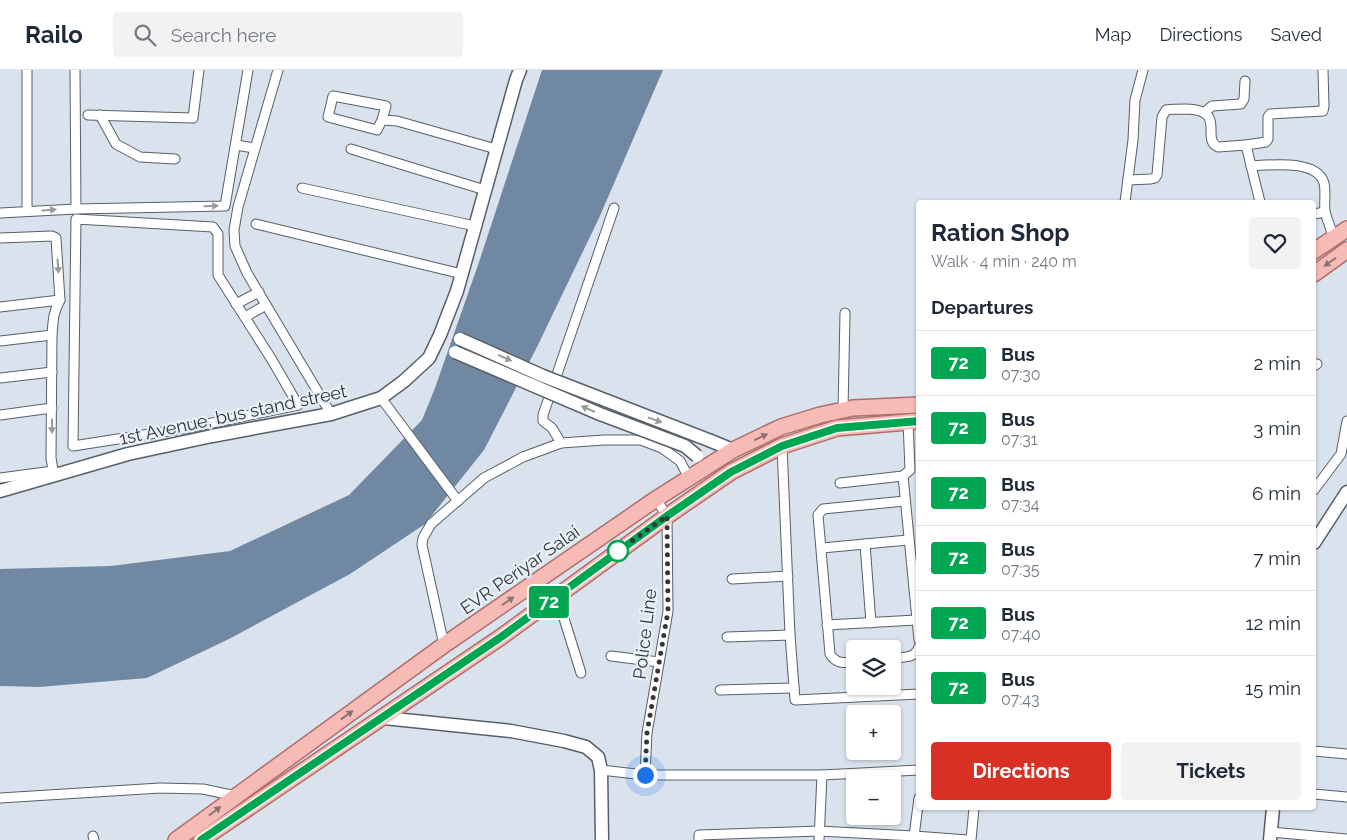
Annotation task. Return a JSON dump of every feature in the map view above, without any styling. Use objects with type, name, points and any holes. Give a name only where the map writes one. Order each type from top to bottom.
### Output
[{"type":"main road","points":[[1316,250],[1347,229]]},
{"type":"main road","points":[[1316,273],[1347,250]]},
{"type":"main road","name":"EVR Periyar Salai","points":[[176,840],[444,645],[656,498],[689,478],[700,462],[733,450],[781,427],[843,410],[916,405]]},
{"type":"main road","points":[[201,840],[384,718],[501,637],[667,516],[731,472],[782,446],[837,428],[914,421]]},
{"type":"main road","points":[[484,617],[501,637]]},
{"type":"street","points":[[27,70],[27,211]]},
{"type":"street","points":[[75,70],[76,209]]},
{"type":"street","points":[[88,115],[193,118],[199,70]]},
{"type":"street","points":[[0,213],[76,209],[225,206],[248,70]]},
{"type":"street","points":[[278,70],[238,207],[234,230],[235,246],[247,274],[331,414]]},
{"type":"street","name":"1st Avenue, bus stand street","points":[[0,491],[53,473],[128,454],[331,414],[381,398],[404,381],[429,358],[439,337],[462,274],[519,70]]},
{"type":"street","points":[[1125,200],[1133,140],[1135,100],[1143,70]]},
{"type":"street","points":[[1128,180],[1151,179],[1157,175],[1162,117],[1166,110],[1200,110],[1205,112],[1209,117],[1214,146],[1262,144],[1268,140],[1268,117],[1270,114],[1323,111],[1323,70]]},
{"type":"street","points":[[1205,112],[1212,106],[1241,104],[1244,99],[1245,81]]},
{"type":"street","points":[[333,96],[386,106],[382,120],[377,130],[328,117],[333,96]]},
{"type":"street","points":[[100,115],[116,144],[140,157],[175,159]]},
{"type":"street","points":[[382,120],[397,121],[496,148]]},
{"type":"street","points":[[236,145],[254,148]]},
{"type":"street","points":[[1246,145],[1260,200]]},
{"type":"street","points":[[351,149],[485,190]]},
{"type":"street","points":[[1251,166],[1283,165],[1312,169],[1324,183],[1325,212],[1332,230]]},
{"type":"street","points":[[302,188],[475,226]]},
{"type":"street","points":[[562,443],[552,428],[544,421],[543,415],[614,208]]},
{"type":"street","points":[[1316,214],[1325,212]]},
{"type":"street","points":[[76,219],[213,227],[218,234],[218,275],[245,317],[298,405],[188,428],[73,446],[76,219]]},
{"type":"street","points":[[256,224],[462,274]]},
{"type":"street","points":[[0,238],[52,236],[56,238],[60,300],[55,309],[52,335],[53,473],[0,478]]},
{"type":"street","points":[[236,304],[259,292]]},
{"type":"street","points":[[0,307],[60,300]]},
{"type":"street","points":[[245,317],[266,305]]},
{"type":"street","points":[[843,410],[845,313]]},
{"type":"street","points":[[0,341],[52,335]]},
{"type":"street","points":[[439,337],[460,339],[552,379],[733,450]]},
{"type":"street","points":[[439,337],[455,352],[600,414],[684,446],[700,462]]},
{"type":"street","points":[[0,378],[52,372]]},
{"type":"street","points":[[381,398],[458,502]]},
{"type":"street","points":[[0,415],[52,408]]},
{"type":"street","points":[[840,483],[903,476],[910,470],[914,421]]},
{"type":"street","points":[[1316,487],[1341,454],[1347,422]]},
{"type":"street","points":[[444,645],[422,538],[431,524],[484,478],[523,457],[562,443],[641,440],[662,448],[680,461],[689,478]]},
{"type":"street","points":[[782,446],[790,635],[795,700],[916,694]]},
{"type":"street","points":[[827,625],[916,620],[903,476]]},
{"type":"street","points":[[1316,540],[1347,492]]},
{"type":"street","points":[[656,498],[667,516]]},
{"type":"street","points":[[846,663],[834,660],[830,654],[818,515],[823,509],[905,501]]},
{"type":"street","name":"Police Line","points":[[645,775],[647,733],[668,611],[667,516]]},
{"type":"street","points":[[822,548],[908,540]]},
{"type":"street","points":[[865,544],[871,623]]},
{"type":"street","points":[[732,579],[788,576]]},
{"type":"street","points":[[557,596],[581,673]]},
{"type":"street","points":[[727,637],[790,635]]},
{"type":"street","points":[[901,658],[912,657],[916,653]]},
{"type":"street","points":[[611,656],[659,662]]},
{"type":"street","points":[[720,690],[794,688]]},
{"type":"street","points":[[384,718],[510,731],[586,747],[598,757],[602,840]]},
{"type":"street","points":[[1316,751],[1347,754]]},
{"type":"street","points":[[600,770],[645,775],[822,775],[916,770]]},
{"type":"street","points":[[819,836],[822,775]]},
{"type":"street","points":[[0,798],[160,788],[203,789],[236,796]]},
{"type":"street","points":[[1316,794],[1347,797]]},
{"type":"street","points":[[914,836],[917,810]]},
{"type":"street","points":[[699,838],[914,836],[969,840],[974,810]]},
{"type":"street","points":[[1273,810],[1270,836],[1347,839]]},
{"type":"water","points":[[542,70],[663,70],[599,218],[537,347],[484,450],[425,524],[350,574],[229,639],[147,678],[39,687],[0,686],[0,569],[111,566],[230,551],[349,495],[422,420],[479,262]]},
{"type":"bus line","name":"72","points":[[201,840],[384,718],[501,637],[667,516],[731,472],[782,446],[837,428],[916,421]]},
{"type":"route","points":[[618,551],[667,516],[668,611],[647,733],[645,775]]}]
